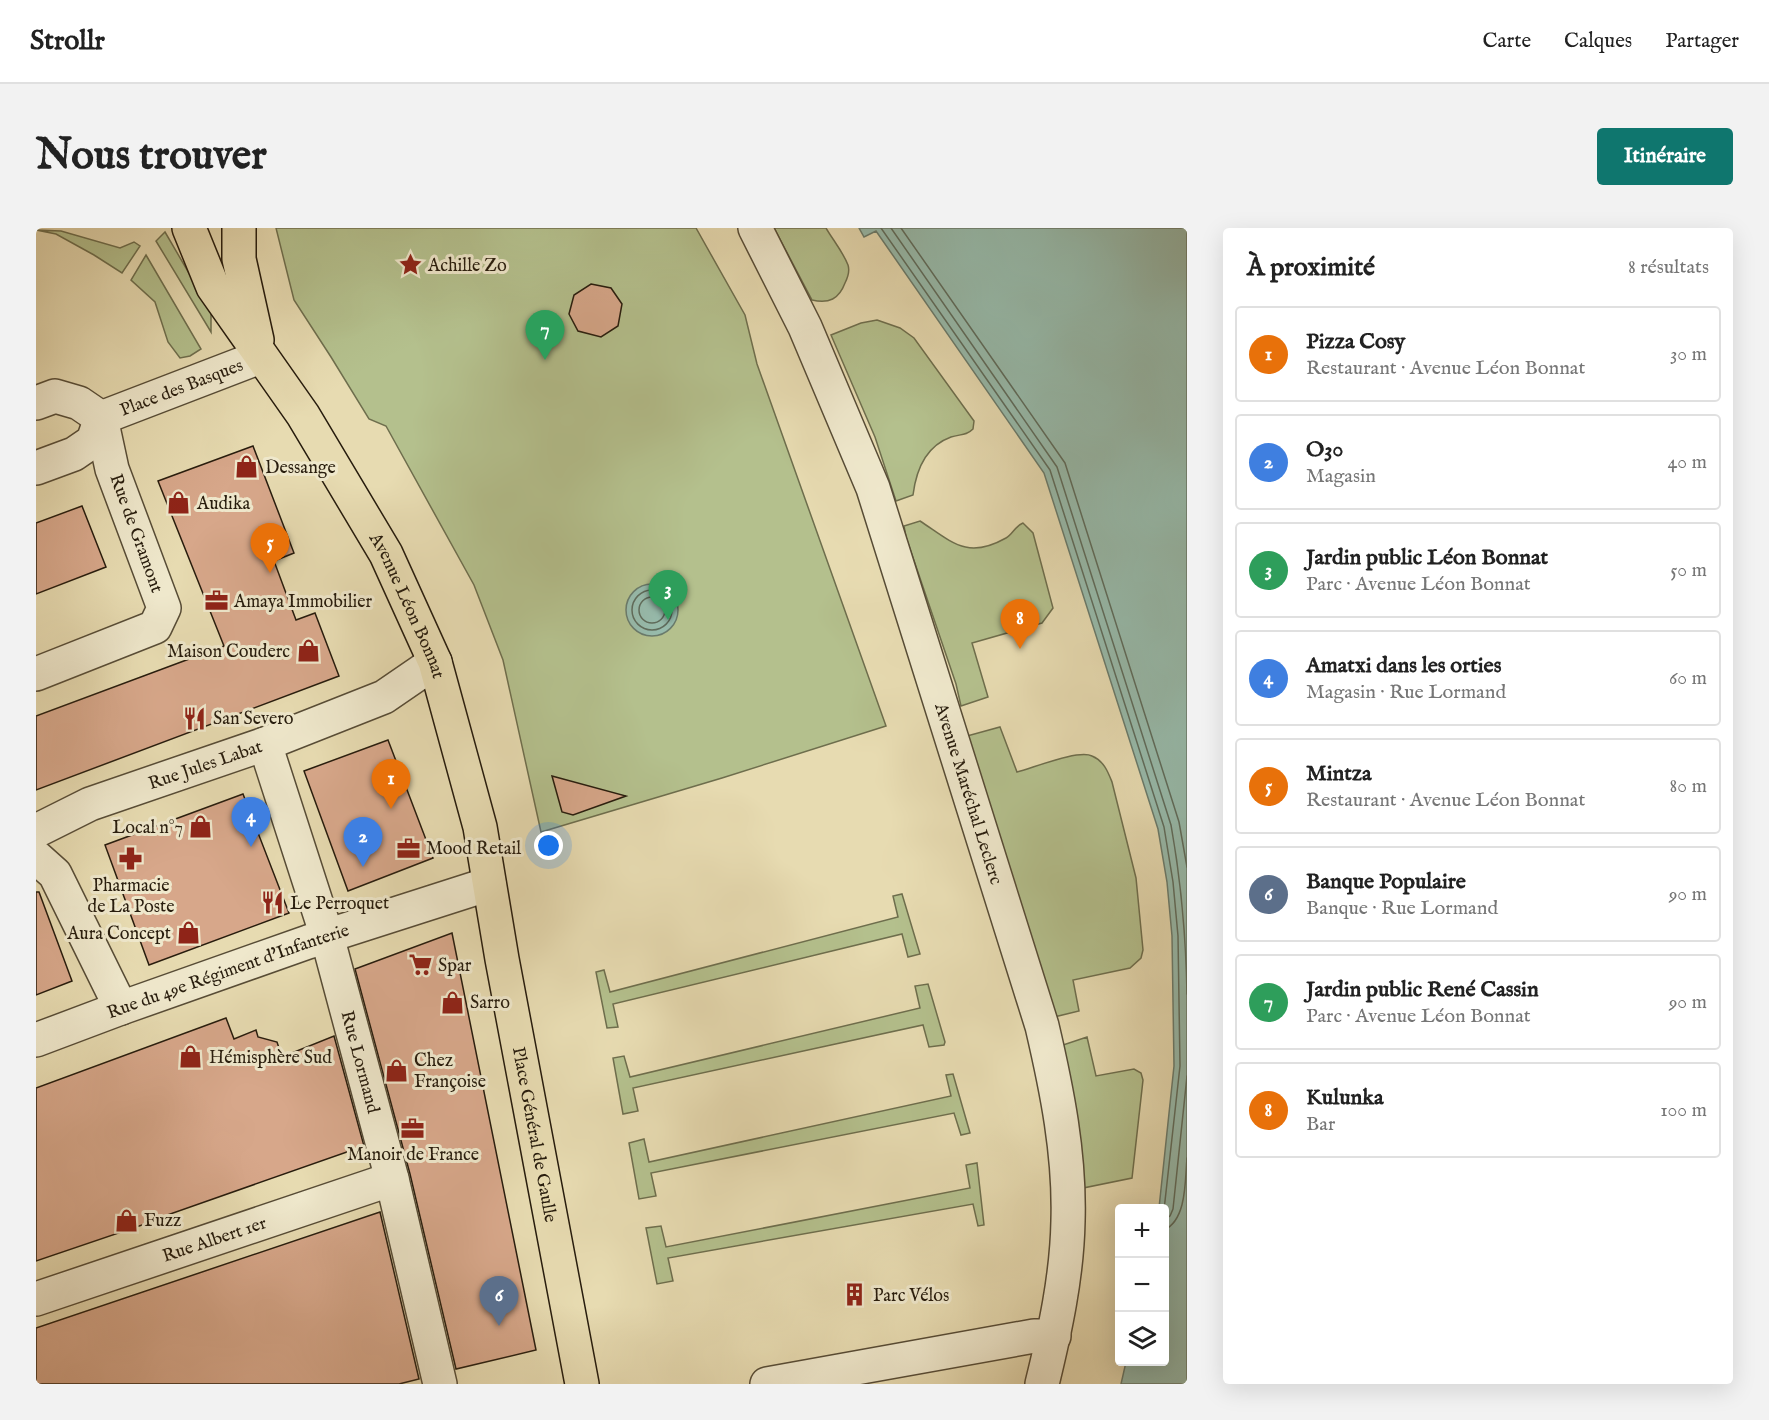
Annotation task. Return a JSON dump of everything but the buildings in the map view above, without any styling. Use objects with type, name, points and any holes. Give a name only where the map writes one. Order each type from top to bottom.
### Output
[{"type":"main road","name":"Avenue Léon Bonnat","points":[[189,228],[213,287],[260,357],[303,415],[386,554],[435,662],[480,827],[489,884]]},
{"type":"main road","name":"Avenue Léon Bonnat","points":[[239,228],[239,259],[260,357]]},
{"type":"main road","name":"Place Général de Gaulle","points":[[489,884],[572,1341],[582,1384]]},
{"type":"street","name":"Avenue Maréchal Leclerc","points":[[755,228],[805,327],[873,488],[1042,1026],[1056,1084],[1066,1166],[1068,1221],[1062,1287],[1054,1336],[1042,1384]]},
{"type":"street","name":"Place des Basques","points":[[36,468],[74,454],[93,441],[101,418],[260,357]]},
{"type":"street","name":"Place des Basques","points":[[36,403],[55,396],[79,403],[101,418]]},
{"type":"street","name":"Rue de Gramont","points":[[36,674],[155,627],[164,608],[112,469],[101,418]]},
{"type":"street","name":"Rue Jules Labat","points":[[36,831],[90,804],[265,744],[384,697],[435,662]]},
{"type":"street","name":"Rue Lormand","points":[[265,744],[327,936],[392,1179],[440,1384]]},
{"type":"street","points":[[36,857],[55,874],[121,1008]]},
{"type":"street","name":"Rue du 49e Régiment d'Infanterie","points":[[36,1040],[327,936],[489,884]]},
{"type":"street","name":"Rue Albert 1er","points":[[36,1299],[392,1179]]},
{"type":"street","points":[[767,1384],[1034,1336],[1054,1336]]},
{"type":"green space","points":[[276,228],[696,228],[745,315],[757,364],[886,726],[541,832],[503,660],[474,585],[386,426],[369,419],[294,300]]},
{"type":"green space","points":[[774,228],[826,228],[849,267],[840,293],[828,301],[812,300]]},
{"type":"green space","points":[[36,230],[61,231],[120,248],[134,242],[140,246],[122,273],[56,234]]},
{"type":"green space","points":[[165,232],[211,311],[211,332],[156,241]]},
{"type":"green space","points":[[146,255],[201,349],[190,356],[180,358],[168,342],[155,302],[131,280]]},
{"type":"green space","points":[[877,320],[900,328],[914,338],[974,421],[973,429],[970,431],[951,437],[935,446],[920,468],[913,495],[896,501],[875,437],[831,335],[861,323]]},
{"type":"green space","points":[[920,521],[960,546],[970,548],[981,548],[992,544],[1008,536],[1023,523],[1033,533],[1053,608],[1042,623],[972,643],[988,697],[961,706],[956,684],[906,537],[904,526]]},
{"type":"green space","points":[[1000,727],[1017,772],[1077,755],[1092,756],[1103,764],[1112,782],[1136,878],[1143,950],[1141,958],[1130,968],[1073,980],[1079,1011],[1054,1017],[967,736]]},
{"type":"green space","points":[[902,894],[920,954],[908,957],[902,934],[613,1004],[618,1027],[607,1028],[596,972],[604,970],[610,992],[898,917],[893,896]]},
{"type":"green space","points":[[928,984],[944,1045],[929,1047],[923,1025],[633,1088],[638,1111],[623,1114],[613,1058],[624,1056],[630,1077],[920,1008],[915,986]]},
{"type":"green space","points":[[1087,1037],[1096,1076],[1134,1069],[1141,1073],[1143,1080],[1132,1178],[1083,1188],[1063,1045]]},
{"type":"green space","points":[[953,1074],[970,1133],[961,1135],[954,1113],[651,1173],[656,1196],[639,1199],[629,1143],[644,1139],[649,1162],[951,1096],[946,1075]]},
{"type":"green space","points":[[977,1163],[984,1225],[978,1226],[973,1204],[668,1258],[673,1281],[657,1284],[646,1228],[661,1226],[666,1247],[970,1188],[966,1165]]},
{"type":"water","points":[[859,228],[1187,228],[1187,1384],[1121,1384],[1125,1366],[1169,1366],[1169,1204],[1159,1204],[1174,1066],[1172,936],[1167,882],[1158,829],[1044,473],[876,231],[864,237]]},
{"type":"water","points":[[647,584],[657,584],[671,591],[678,610],[671,629],[657,636],[647,636],[637,632],[630,625],[626,615],[626,605],[630,595],[637,588]]},
{"type":"place","name":"Achille Zo","points":[[410,265]]},
{"type":"place","name":"Jardin public René Cassin","points":[[545,360]]},
{"type":"place","name":"Dessange","points":[[247,467]]},
{"type":"place","name":"Audika","points":[[179,503]]},
{"type":"place","name":"Mintza","points":[[270,573]]},
{"type":"place","name":"Amaya Immobilier","points":[[216,601]]},
{"type":"place","name":"Jardin public Léon Bonnat","points":[[668,620]]},
{"type":"place","name":"Kulunka","points":[[1020,649]]},
{"type":"place","name":"Maison Couderc","points":[[308,651]]},
{"type":"place","name":"San Severo","points":[[195,718]]},
{"type":"place","name":"Pizza Cosy","points":[[391,809]]},
{"type":"place","name":"Local n°7","points":[[201,827]]},
{"type":"place","name":"Amatxi dans les orties","points":[[251,847]]},
{"type":"place","name":"Mood Retail","points":[[408,848]]},
{"type":"place","name":"Pharmacie de La Poste","points":[[131,859]]},
{"type":"place","name":"O30","points":[[363,867]]},
{"type":"place","name":"Le Perroquet","points":[[272,903]]},
{"type":"place","name":"Aura Concept","points":[[189,933]]},
{"type":"place","name":"Spar","points":[[420,965]]},
{"type":"place","name":"Sarro","points":[[452,1002]]},
{"type":"place","name":"Hémisphère Sud","points":[[191,1057]]},
{"type":"place","name":"Chez Françoise","points":[[396,1070]]},
{"type":"place","name":"Manoir de France","points":[[413,1128]]},
{"type":"place","name":"Fuzz","points":[[126,1220]]},
{"type":"place","name":"Parc Vélos","points":[[855,1295]]},
{"type":"place","name":"Banque Populaire","points":[[499,1326]]}]
